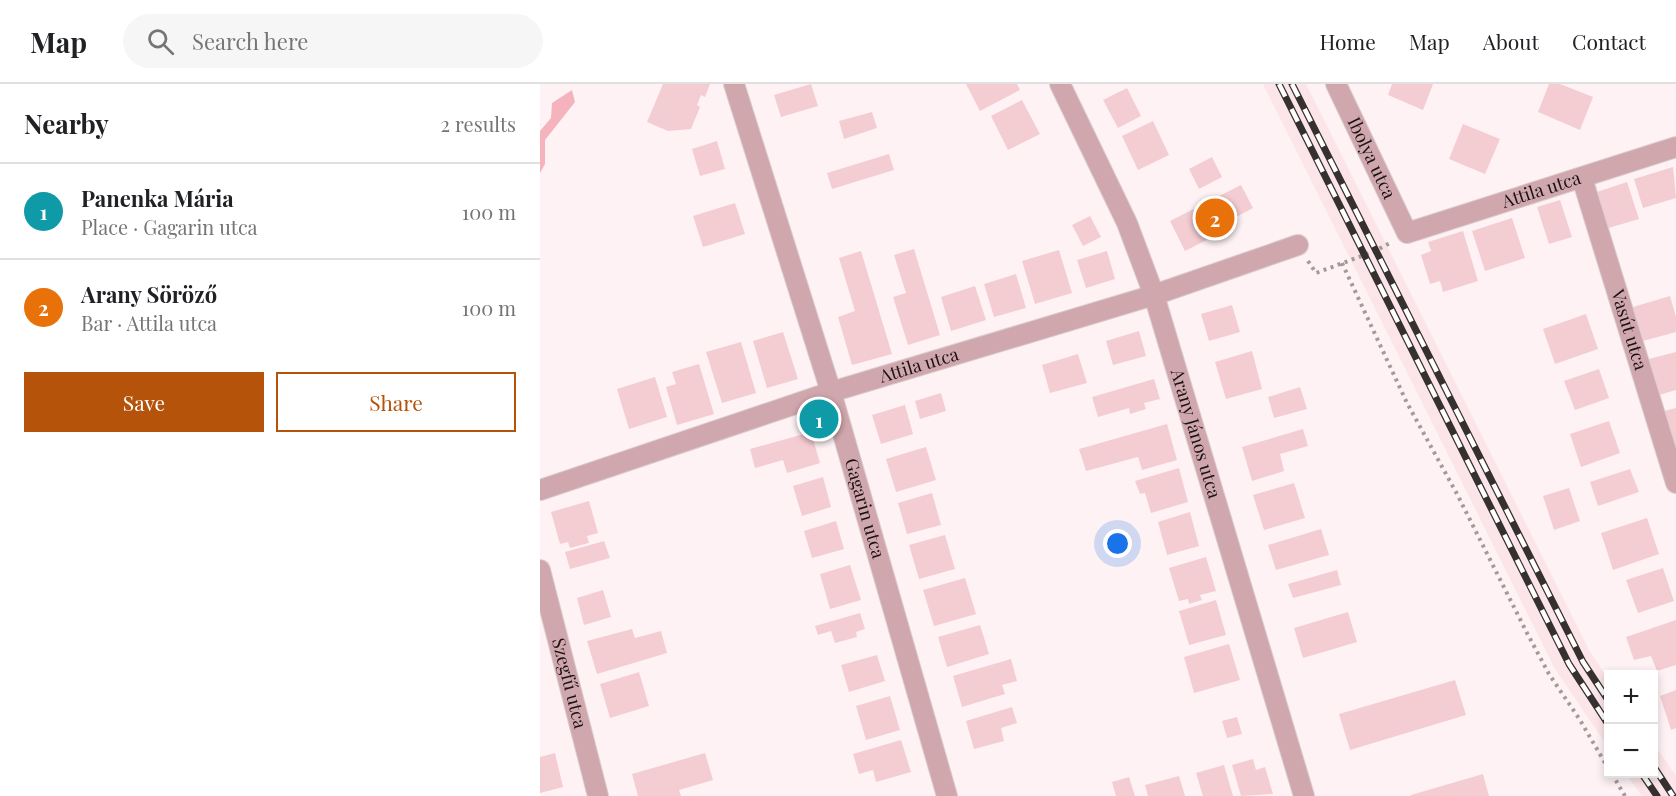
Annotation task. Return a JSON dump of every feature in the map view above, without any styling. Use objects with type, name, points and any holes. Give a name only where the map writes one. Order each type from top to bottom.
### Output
[{"type":"street","name":"Gagarin utca","points":[[734,84],[831,392],[947,796]]},
{"type":"street","name":"Arany János utca","points":[[1060,84],[1127,224],[1154,295],[1304,796]]},
{"type":"street","name":"Ibolya utca","points":[[1336,84],[1407,233]]},
{"type":"street","name":"Attila utca","points":[[1407,233],[1676,147]]},
{"type":"street","name":"Vasút utca","points":[[1582,178],[1676,483]]},
{"type":"street","name":"Attila utca","points":[[540,490],[831,392],[1154,295],[1298,245]]},
{"type":"street","name":"Szegfű utca","points":[[540,570],[598,796]]},
{"type":"path","points":[[1298,245],[1316,273],[1375,251],[1407,233]]},
{"type":"path","points":[[1342,263],[1407,403],[1457,495],[1532,643],[1604,761]]},
{"type":"path","points":[[1614,778],[1625,796]]},
{"type":"shaded area","points":[[1263,84],[1306,84],[1589,650],[1604,673],[1604,741],[1555,669]]},
{"type":"shaded area","points":[[572,90],[575,102],[545,140],[545,164],[540,173],[540,131],[551,118],[552,103]]},
{"type":"shaded area","points":[[1658,750],[1676,776],[1676,796],[1642,796],[1629,778],[1658,778]]},
{"type":"building","points":[[663,84],[710,84],[705,97],[701,95],[697,105],[700,107],[691,129],[668,131],[647,122]]},
{"type":"building","points":[[811,84],[818,106],[781,117],[774,95]]},
{"type":"building","points":[[966,84],[1017,84],[1020,90],[980,111]]},
{"type":"building","points":[[1392,84],[1433,84],[1423,110],[1388,95]]},
{"type":"building","points":[[1549,84],[1560,84],[1593,97],[1580,130],[1538,112]]},
{"type":"building","points":[[1127,88],[1141,116],[1118,128],[1103,100]]},
{"type":"building","points":[[1022,100],[1040,134],[1008,150],[991,116]]},
{"type":"building","points":[[872,112],[877,128],[844,139],[839,121]]},
{"type":"building","points":[[1153,121],[1169,155],[1138,170],[1122,136]]},
{"type":"building","points":[[1463,124],[1500,139],[1485,174],[1449,159]]},
{"type":"building","points":[[717,141],[725,169],[700,176],[692,149]]},
{"type":"building","points":[[889,154],[894,170],[832,189],[827,173]]},
{"type":"building","points":[[1212,157],[1222,177],[1199,189],[1189,169]]},
{"type":"building","points":[[1673,167],[1676,198],[1643,208],[1634,179]]},
{"type":"building","points":[[1627,182],[1639,219],[1605,229],[1594,193]]},
{"type":"building","points":[[1241,185],[1253,208],[1219,226],[1222,232],[1185,251],[1170,221]]},
{"type":"building","points":[[1560,200],[1572,237],[1549,244],[1537,207]]},
{"type":"building","points":[[735,203],[745,234],[703,247],[693,216]]},
{"type":"building","points":[[1090,216],[1101,237],[1083,246],[1072,225]]},
{"type":"building","points":[[1512,218],[1525,258],[1485,271],[1472,231]]},
{"type":"building","points":[[1463,231],[1478,281],[1443,292],[1440,281],[1430,284],[1421,255],[1431,251],[1428,242]]},
{"type":"building","points":[[914,249],[940,335],[908,345],[893,297],[906,293],[894,255]]},
{"type":"building","points":[[1059,250],[1072,293],[1035,304],[1022,261]]},
{"type":"building","points":[[861,251],[892,354],[852,365],[838,317],[855,311],[839,258]]},
{"type":"building","points":[[1107,251],[1115,279],[1086,288],[1077,260]]},
{"type":"building","points":[[1016,274],[1026,308],[994,317],[984,284]]},
{"type":"building","points":[[975,286],[986,320],[951,331],[941,297]]},
{"type":"building","points":[[1670,296],[1676,317],[1676,332],[1643,341],[1633,307]]},
{"type":"building","points":[[1232,305],[1240,332],[1209,341],[1201,314]]},
{"type":"building","points":[[1586,314],[1598,349],[1555,364],[1543,329]]},
{"type":"building","points":[[1139,331],[1146,356],[1113,365],[1106,341]]},
{"type":"building","points":[[783,332],[798,379],[767,388],[753,341]]},
{"type":"building","points":[[741,342],[756,393],[722,403],[706,352]]},
{"type":"building","points":[[1252,351],[1262,389],[1226,399],[1215,362]]},
{"type":"building","points":[[1676,352],[1676,390],[1659,395],[1649,359]]},
{"type":"building","points":[[1078,354],[1087,383],[1050,393],[1042,365]]},
{"type":"building","points":[[699,364],[714,414],[677,425],[666,387],[676,384],[672,372]]},
{"type":"building","points":[[1599,369],[1609,398],[1575,410],[1564,381]]},
{"type":"building","points":[[655,377],[667,417],[629,429],[617,389]]},
{"type":"building","points":[[1154,379],[1160,399],[1144,403],[1146,409],[1130,414],[1129,408],[1098,417],[1092,397]]},
{"type":"building","points":[[1300,387],[1307,409],[1274,418],[1268,397]]},
{"type":"building","points":[[941,393],[946,411],[920,419],[915,401]]},
{"type":"building","points":[[905,405],[913,434],[881,444],[872,415]]},
{"type":"building","points":[[1676,408],[1676,449],[1675,449],[1664,411]]},
{"type":"building","points":[[1609,421],[1620,453],[1581,467],[1570,434]]},
{"type":"building","points":[[1167,424],[1177,460],[1142,470],[1138,457],[1086,471],[1079,449]]},
{"type":"building","points":[[1303,429],[1308,446],[1280,454],[1284,471],[1252,481],[1242,447]]},
{"type":"building","points":[[811,432],[820,463],[787,473],[783,460],[755,468],[750,449]]},
{"type":"building","points":[[926,447],[936,480],[896,492],[886,459]]},
{"type":"building","points":[[1179,468],[1188,502],[1151,513],[1145,493],[1140,494],[1135,481]]},
{"type":"building","points":[[1630,469],[1639,492],[1598,506],[1590,482]]},
{"type":"building","points":[[823,477],[831,507],[802,516],[793,486]]},
{"type":"building","points":[[1294,483],[1305,518],[1264,530],[1253,495]]},
{"type":"building","points":[[1569,488],[1580,521],[1554,530],[1543,496]]},
{"type":"building","points":[[932,493],[941,525],[907,534],[898,503]]},
{"type":"building","points":[[589,501],[598,533],[587,536],[589,543],[570,548],[568,542],[560,544],[551,512]]},
{"type":"building","points":[[1190,512],[1199,546],[1167,555],[1158,522]]},
{"type":"building","points":[[1647,518],[1659,554],[1613,570],[1601,533]]},
{"type":"building","points":[[836,521],[844,549],[812,558],[804,531]]},
{"type":"building","points":[[1321,529],[1329,555],[1276,570],[1268,545]]},
{"type":"building","points":[[945,535],[955,569],[919,579],[909,545]]},
{"type":"building","points":[[604,541],[610,558],[570,569],[565,552]]},
{"type":"building","points":[[1206,557],[1216,591],[1200,595],[1202,600],[1189,604],[1188,599],[1179,601],[1169,568]]},
{"type":"building","points":[[850,565],[861,600],[830,609],[820,574]]},
{"type":"building","points":[[1663,568],[1674,601],[1638,613],[1626,580]]},
{"type":"building","points":[[1337,570],[1341,585],[1293,598],[1288,584]]},
{"type":"building","points":[[965,578],[976,614],[934,626],[923,590]]},
{"type":"building","points":[[603,590],[611,617],[584,625],[577,598]]},
{"type":"building","points":[[1216,600],[1226,635],[1189,645],[1179,611]]},
{"type":"building","points":[[1348,612],[1357,642],[1303,658],[1294,628]]},
{"type":"building","points":[[860,613],[865,629],[856,632],[857,637],[835,643],[831,631],[818,635],[815,626]]},
{"type":"building","points":[[1676,620],[1676,665],[1658,671],[1651,656],[1634,660],[1626,637]]},
{"type":"building","points":[[980,625],[989,654],[947,667],[938,637]]},
{"type":"building","points":[[632,629],[635,638],[661,631],[667,653],[597,674],[587,641]]},
{"type":"building","points":[[1229,644],[1240,680],[1194,693],[1184,657]]},
{"type":"building","points":[[877,655],[885,681],[849,692],[841,665]]},
{"type":"building","points":[[1011,659],[1017,681],[1002,685],[1005,694],[962,707],[953,676]]},
{"type":"building","points":[[639,672],[649,706],[610,718],[600,684]]},
{"type":"building","points":[[1455,680],[1466,715],[1350,750],[1339,714]]},
{"type":"building","points":[[1676,690],[1676,728],[1671,730],[1660,696]]},
{"type":"building","points":[[890,696],[900,730],[866,740],[856,706]]},
{"type":"building","points":[[1012,707],[1017,723],[1001,728],[1004,741],[974,749],[966,721]]},
{"type":"building","points":[[1237,717],[1242,734],[1227,738],[1222,721]]},
{"type":"building","points":[[901,740],[911,772],[876,782],[873,770],[859,774],[853,754]]},
{"type":"building","points":[[555,753],[563,787],[540,793],[540,757]]},
{"type":"building","points":[[705,753],[713,780],[679,790],[681,796],[638,796],[632,774]]},
{"type":"building","points":[[1253,759],[1256,770],[1265,767],[1273,794],[1241,796],[1232,765]]},
{"type":"building","points":[[1224,765],[1233,796],[1203,796],[1196,773]]},
{"type":"building","points":[[1483,774],[1489,796],[1411,796],[1411,795]]},
{"type":"building","points":[[1179,776],[1185,796],[1148,796],[1145,785]]},
{"type":"building","points":[[1129,777],[1135,796],[1116,796],[1112,782]]},
{"type":"railway","points":[[1279,84],[1569,664],[1604,718]]},
{"type":"railway","points":[[1292,84],[1583,662],[1604,694]]},
{"type":"railway","points":[[1658,773],[1673,796]]},
{"type":"railway","points":[[1645,778],[1657,796]]},
{"type":"place","name":"Arany Söröző","points":[[1215,218]]},
{"type":"place","name":"Panenka Mária","points":[[819,419]]}]
